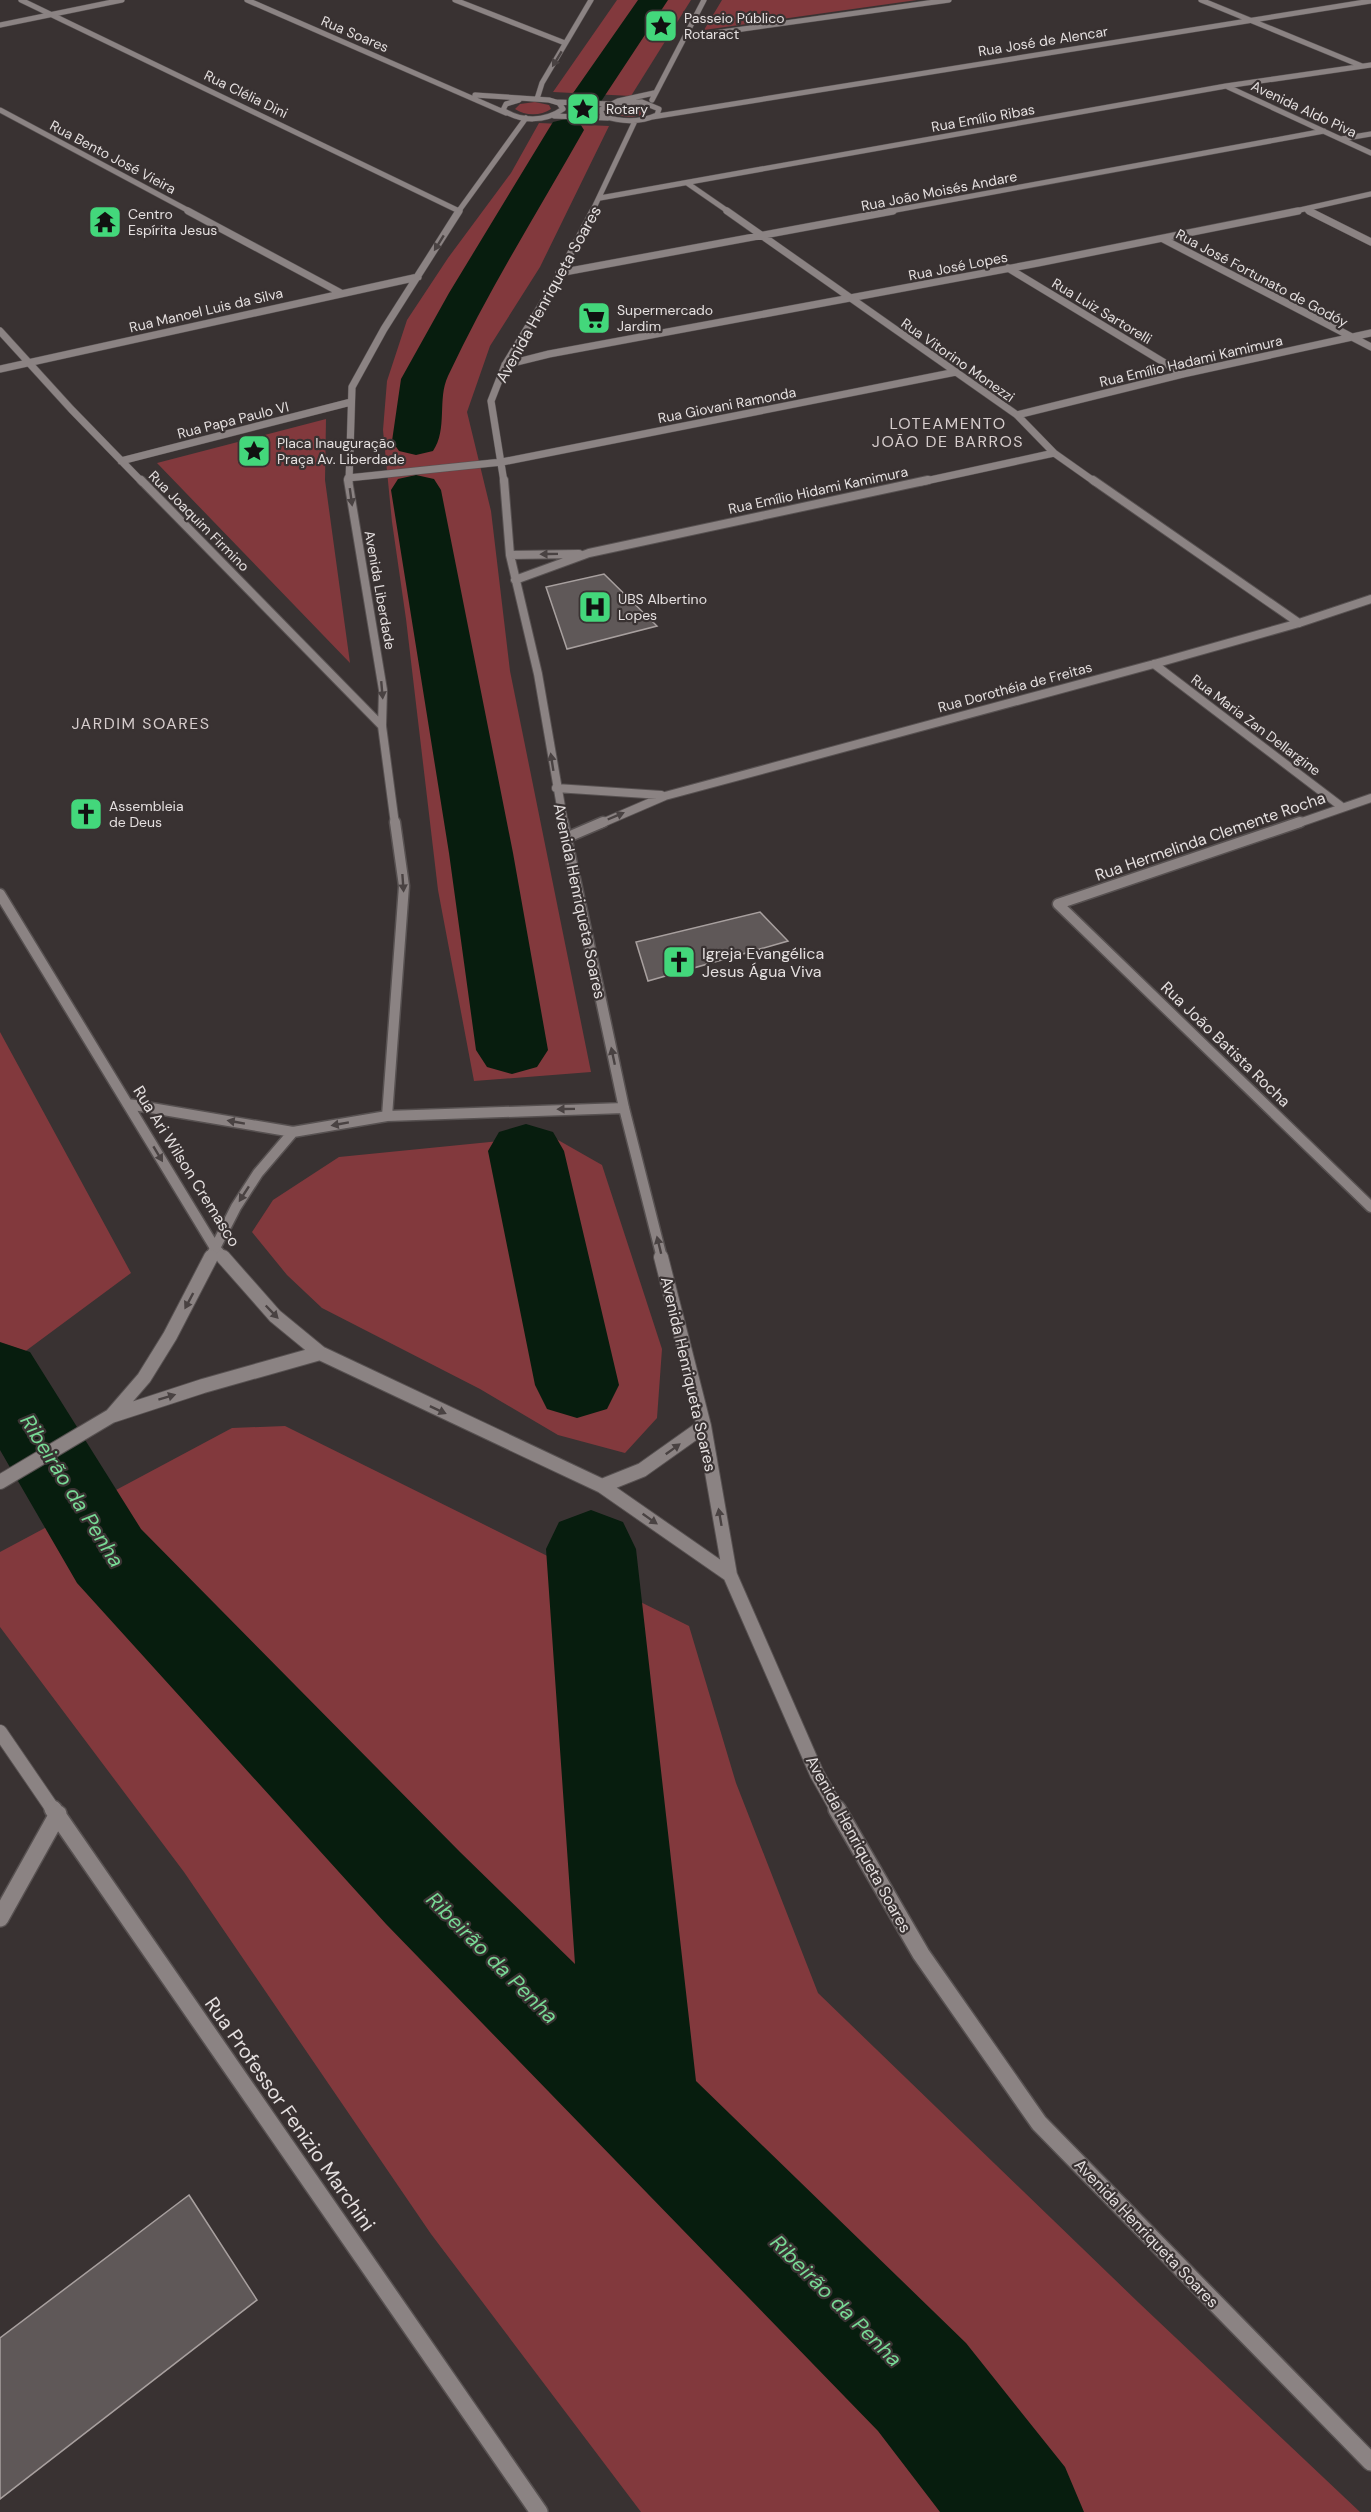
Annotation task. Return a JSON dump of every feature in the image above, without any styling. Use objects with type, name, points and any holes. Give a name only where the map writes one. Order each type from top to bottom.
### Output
[{"type":"street","name":"Rua Clélia Dini","points":[[21,0],[459,211]]},
{"type":"street","points":[[0,25],[122,0]]},
{"type":"street","name":"Rua Soares","points":[[247,0],[454,90]]},
{"type":"street","points":[[455,0],[566,44]]},
{"type":"street","points":[[537,99],[542,82],[591,0]]},
{"type":"street","points":[[652,117],[660,112],[651,100],[654,93],[704,0]]},
{"type":"street","points":[[686,37],[949,0]]},
{"type":"street","points":[[1201,0],[1371,70]]},
{"type":"street","name":"Rua José de Alencar","points":[[720,105],[1371,1]]},
{"type":"street","name":"Rua Emílio Ribas","points":[[600,198],[1226,86],[1371,65]]},
{"type":"street","name":"Avenida Aldo Piva","points":[[1226,86],[1371,153]]},
{"type":"street","points":[[454,90],[484,98],[519,100],[613,103],[633,101],[656,106],[720,105]]},
{"type":"street","points":[[454,90],[506,113],[526,118],[566,115],[635,121],[720,105]]},
{"type":"street","points":[[609,118],[603,116],[600,110],[613,103],[654,93]]},
{"type":"street","points":[[506,113],[503,107],[519,100]]},
{"type":"street","points":[[547,117],[562,109],[556,102]]},
{"type":"street","name":"Rua Bento José Vieira","points":[[0,110],[341,293]]},
{"type":"street","name":"Avenida Liberdade","points":[[387,1116],[404,886],[382,726],[383,690],[348,478],[352,387],[384,328],[459,211],[526,118]]},
{"type":"street","name":"Avenida Henriqueta Soares","points":[[635,121],[600,198],[505,365],[491,401],[502,462],[510,555],[538,674],[556,788],[624,1108],[704,1426],[730,1575],[817,1774],[921,1954],[1040,2123],[1371,2462]]},
{"type":"street","name":"Rua João Moisés Andare","points":[[559,273],[763,237],[1324,131]]},
{"type":"street","points":[[1341,139],[1371,134]]},
{"type":"street","name":"Rua Vitorino Monezzi","points":[[687,183],[1017,415],[1054,453],[1299,623]]},
{"type":"street","name":"Rua José Lopes","points":[[505,365],[549,354],[851,300],[1163,239],[1307,210],[1371,194]]},
{"type":"street","points":[[1307,210],[1371,242]]},
{"type":"street","name":"Rua José Fortunato de Godóy","points":[[1163,239],[1371,347]]},
{"type":"street","name":"Rua Luiz Sartorelli","points":[[1008,268],[1183,374]]},
{"type":"street","name":"Rua Manoel Luis da Silva","points":[[0,369],[418,277]]},
{"type":"street","name":"Rua Joaquim Firmino","points":[[0,331],[70,410],[382,726]]},
{"type":"street","name":"Rua Emílio Hadami Kamimura","points":[[1017,415],[1183,374],[1371,333]]},
{"type":"street","name":"Rua José Lopes","points":[[516,346],[549,354]]},
{"type":"street","name":"Rua Giovani Ramonda","points":[[348,478],[502,462],[956,372]]},
{"type":"street","name":"Rua Papa Paulo VI","points":[[121,461],[351,402]]},
{"type":"street","name":"Rua Emílio Hidami Kamimura","points":[[515,580],[589,554],[1054,453]]},
{"type":"street","name":"Rua Emílio Hidami Kamimura","points":[[510,555],[589,554]]},
{"type":"street","name":"Rua Dorothéia de Freitas","points":[[568,837],[665,795],[1154,664],[1299,623],[1371,599]]},
{"type":"street","name":"Rua Maria Zan Dellargine","points":[[1154,664],[1342,807]]},
{"type":"street","name":"Rua Dorothéia de Freitas","points":[[556,788],[665,795]]},
{"type":"street","name":"Rua Hermelinda Clemente Rocha","points":[[1058,904],[1371,798]]},
{"type":"street","name":"Rua Ari Wilson Cremasco","points":[[0,894],[215,1248],[274,1316],[320,1353],[602,1486],[730,1575]]},
{"type":"street","name":"Rua João Batista Rocha","points":[[1058,904],[1371,1207]]},
{"type":"street","points":[[128,1104],[293,1132],[387,1116],[624,1108]]},
{"type":"street","points":[[111,1416],[144,1378],[170,1336],[236,1207],[258,1173],[293,1132]]},
{"type":"street","points":[[0,1482],[111,1416],[203,1386],[320,1353]]},
{"type":"street","points":[[602,1486],[642,1470],[704,1426]]},
{"type":"street","name":"Rua Professor Fenizio Marchini","points":[[3,1737],[538,2512]]},
{"type":"street","points":[[0,1918],[58,1814]]},
{"type":"shaded area","points":[[617,0],[691,0],[631,96],[553,92]]},
{"type":"shaded area","points":[[722,0],[917,0],[704,30]]},
{"type":"shaded area","points":[[535,102],[549,105],[551,109],[533,114],[515,109],[520,104]]},
{"type":"shaded area","points":[[632,105],[646,108],[648,111],[630,117],[612,112],[617,107]]},
{"type":"shaded area","points":[[539,123],[609,126],[540,267],[490,346],[467,412],[491,511],[510,671],[591,1072],[474,1081],[438,890],[406,619],[392,522],[383,430],[387,381],[407,320],[448,258],[511,173]]},
{"type":"shaded area","points":[[326,419],[325,480],[350,663],[157,463]]},
{"type":"shaded area","points":[[0,1032],[131,1273],[0,1370]]},
{"type":"shaded area","points":[[551,1136],[602,1165],[662,1349],[657,1418],[625,1453],[558,1435],[480,1389],[322,1308],[287,1275],[252,1232],[273,1200],[339,1157]]},
{"type":"shaded area","points":[[285,1426],[689,1626],[736,1783],[818,1993],[1139,2303],[1360,2512],[641,2512],[431,2234],[184,1872],[0,1627],[0,1552],[232,1428]]},
{"type":"building","name":"UBS Albertino Lopes","points":[[604,574],[657,626],[567,649],[546,587]]},
{"type":"building","name":"Igreja Evangélica Jesus Água Viva","points":[[760,912],[788,941],[648,981],[636,942]]},
{"type":"building","points":[[189,2195],[257,2300],[0,2499],[0,2338]]},
{"type":"waterway","points":[[588,96],[653,0]]},
{"type":"waterway","points":[[416,441],[424,379],[470,293],[566,130]]},
{"type":"waterway","points":[[416,490],[481,853],[512,1050]]},
{"type":"waterway","points":[[526,1151],[577,1385]]},
{"type":"waterway","name":"Ribeirão da Penha","points":[[0,1375],[109,1556],[423,1888],[922,2387],[1020,2512]]},
{"type":"waterway","points":[[591,1549],[642,2106]]},
{"type":"place","name":"Passeio Público Rotaract","points":[[661,26]]},
{"type":"place","name":"Rotary","points":[[583,109]]},
{"type":"place","name":"Centro Espírita Jesus","points":[[105,222]]},
{"type":"place","name":"Supermercado Jardim","points":[[594,318]]},
{"type":"place","name":"Placa Inauguração Praça Av. Liberdade","points":[[254,451]]},
{"type":"place","name":"UBS Albertino Lopes","points":[[595,607]]},
{"type":"place","name":"Assembleia de Deus","points":[[86,814]]},
{"type":"place","name":"Igreja Evangélica Jesus Água Viva","points":[[679,962]]},
{"type":"district","name":"LOTEAMENTO JOÃO DE BARROS","points":[[948,432]]},
{"type":"district","name":"JARDIM SOARES","points":[[141,723]]}]
